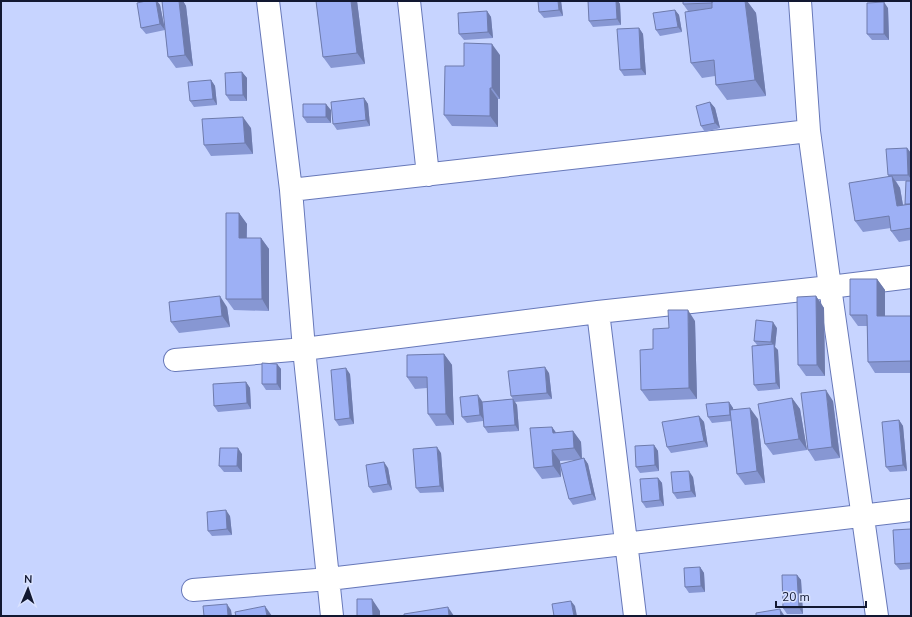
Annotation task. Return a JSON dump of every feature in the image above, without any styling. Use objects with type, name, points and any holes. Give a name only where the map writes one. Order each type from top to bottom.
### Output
[{"type":"street","points":[[268,1],[292,190],[304,349],[332,616]]},
{"type":"street","points":[[409,1],[428,175]]},
{"type":"street","points":[[800,1],[809,131],[877,616]]},
{"type":"street","points":[[292,190],[809,131]]},
{"type":"street","points":[[175,360],[304,349],[598,312],[911,277]]},
{"type":"street","points":[[598,312],[625,545],[635,616]]},
{"type":"street","points":[[193,590],[329,579],[911,510]]},
{"type":"building","points":[[156,1],[160,24],[141,28],[137,3]]},
{"type":"building","points":[[162,1],[179,1],[185,55],[168,57]]},
{"type":"building","points":[[316,1],[351,1],[357,53],[323,57]]},
{"type":"building","points":[[538,1],[558,1],[559,10],[539,12]]},
{"type":"building","points":[[588,1],[616,1],[617,19],[589,21]]},
{"type":"building","points":[[683,1],[712,1],[712,3],[683,4]]},
{"type":"building","points":[[712,1],[745,1],[755,80],[716,85],[714,60],[691,63],[685,12],[712,8]]},
{"type":"building","points":[[884,2],[884,34],[867,34],[867,3]]},
{"type":"building","points":[[675,10],[678,27],[656,30],[653,13]]},
{"type":"building","points":[[487,11],[488,32],[459,34],[458,13]]},
{"type":"building","points":[[639,28],[641,69],[620,70],[617,29]]},
{"type":"building","points":[[464,43],[492,44],[492,88],[490,88],[490,116],[444,115],[445,66],[464,66]]},
{"type":"building","points":[[242,72],[243,95],[226,95],[225,73]]},
{"type":"building","points":[[211,80],[213,99],[190,101],[188,82]]},
{"type":"building","points":[[364,98],[366,120],[333,124],[331,102]]},
{"type":"building","points":[[710,102],[715,123],[701,126],[696,106]]},
{"type":"building","points":[[303,104],[326,104],[326,117],[303,117]]},
{"type":"building","points":[[243,117],[245,143],[204,145],[202,119]]},
{"type":"building","points":[[907,148],[908,175],[888,175],[886,149]]},
{"type":"building","points":[[892,176],[897,206],[911,204],[911,228],[891,231],[889,216],[855,221],[849,183]]},
{"type":"building","points":[[906,181],[911,181],[911,204],[905,204]]},
{"type":"building","points":[[226,213],[239,213],[239,238],[261,238],[262,299],[226,299]]},
{"type":"building","points":[[850,279],[877,279],[877,316],[911,316],[911,361],[868,362],[867,315],[850,315]]},
{"type":"building","points":[[220,296],[222,316],[171,322],[169,302]]},
{"type":"building","points":[[816,296],[817,365],[798,365],[797,297]]},
{"type":"building","points":[[668,310],[688,310],[689,388],[641,390],[640,350],[653,349],[653,329],[669,328]]},
{"type":"building","points":[[756,320],[773,322],[771,342],[754,341]]},
{"type":"building","points":[[774,344],[776,383],[754,385],[752,346]]},
{"type":"building","points":[[444,354],[446,414],[428,414],[427,377],[407,377],[407,355]]},
{"type":"building","points":[[262,363],[277,364],[277,384],[262,384]]},
{"type":"building","points":[[545,367],[547,393],[511,396],[508,371]]},
{"type":"building","points":[[346,368],[350,418],[335,420],[331,370]]},
{"type":"building","points":[[246,382],[247,403],[214,406],[213,384]]},
{"type":"building","points":[[826,390],[832,447],[808,450],[801,393]]},
{"type":"building","points":[[478,395],[480,415],[462,417],[460,397]]},
{"type":"building","points":[[792,398],[799,439],[765,444],[758,404]]},
{"type":"building","points":[[513,399],[515,425],[484,427],[482,402]]},
{"type":"building","points":[[729,402],[730,415],[708,417],[706,404]]},
{"type":"building","points":[[750,408],[757,471],[737,474],[730,410]]},
{"type":"building","points":[[699,416],[704,441],[667,447],[662,422]]},
{"type":"building","points":[[899,420],[903,465],[886,467],[882,422]]},
{"type":"building","points":[[552,427],[553,433],[573,431],[574,448],[552,450],[553,466],[534,468],[530,428]]},
{"type":"building","points":[[654,445],[655,465],[636,467],[635,446]]},
{"type":"building","points":[[437,447],[440,486],[416,488],[413,449]]},
{"type":"building","points":[[220,448],[238,448],[237,466],[219,466]]},
{"type":"building","points":[[584,458],[592,494],[569,499],[560,464]]},
{"type":"building","points":[[384,462],[388,484],[369,487],[366,465]]},
{"type":"building","points":[[689,471],[691,491],[673,493],[671,472]]},
{"type":"building","points":[[658,478],[660,500],[642,502],[640,479]]},
{"type":"building","points":[[226,510],[227,529],[208,531],[207,512]]},
{"type":"building","points":[[911,529],[911,563],[895,564],[893,530]]},
{"type":"building","points":[[700,567],[701,586],[685,587],[684,568]]},
{"type":"building","points":[[782,575],[797,575],[799,608],[783,608]]},
{"type":"building","points":[[357,599],[372,599],[373,616],[357,616]]},
{"type":"building","points":[[571,601],[574,616],[554,616],[552,604]]},
{"type":"building","points":[[227,604],[228,616],[204,616],[203,606]]},
{"type":"building","points":[[265,606],[267,616],[236,616],[235,612]]},
{"type":"building","points":[[448,607],[449,616],[404,616],[404,614]]},
{"type":"building","points":[[780,609],[781,616],[756,616],[756,613]]}]
